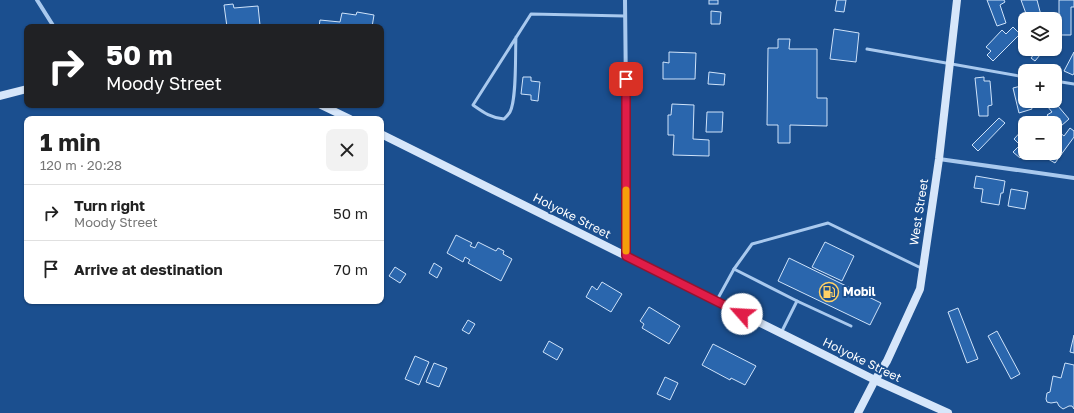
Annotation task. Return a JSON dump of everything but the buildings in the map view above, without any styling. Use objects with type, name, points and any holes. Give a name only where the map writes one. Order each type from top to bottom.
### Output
[{"type":"main road","name":"West Street","points":[[858,413],[875,380],[887,361],[920,289],[939,159],[957,0]]},
{"type":"main road","points":[[0,96],[24,90]]},
{"type":"main road","points":[[327,108],[344,116]]},
{"type":"main road","name":"Holyoke Street","points":[[384,135],[875,380],[948,413]]},
{"type":"street","points":[[37,0],[52,24]]},
{"type":"street","points":[[625,0],[626,256]]},
{"type":"street","points":[[939,159],[1074,178]]},
{"type":"lane","points":[[516,37],[513,105],[510,112],[504,119],[496,118],[488,115],[473,105],[530,14],[625,16]]},
{"type":"lane","points":[[866,49],[1018,76]]},
{"type":"lane","points":[[1062,82],[1074,84]]},
{"type":"lane","points":[[716,301],[734,269],[752,244],[828,223],[923,268]]},
{"type":"lane","points":[[734,269],[851,326]]},
{"type":"lane","points":[[781,333],[797,301]]},
{"type":"slow traffic","points":[[626,190],[626,251]]},
{"type":"place","name":"Mobil","points":[[829,292]]},
{"type":"route","points":[[626,79],[626,256],[742,314]]}]
